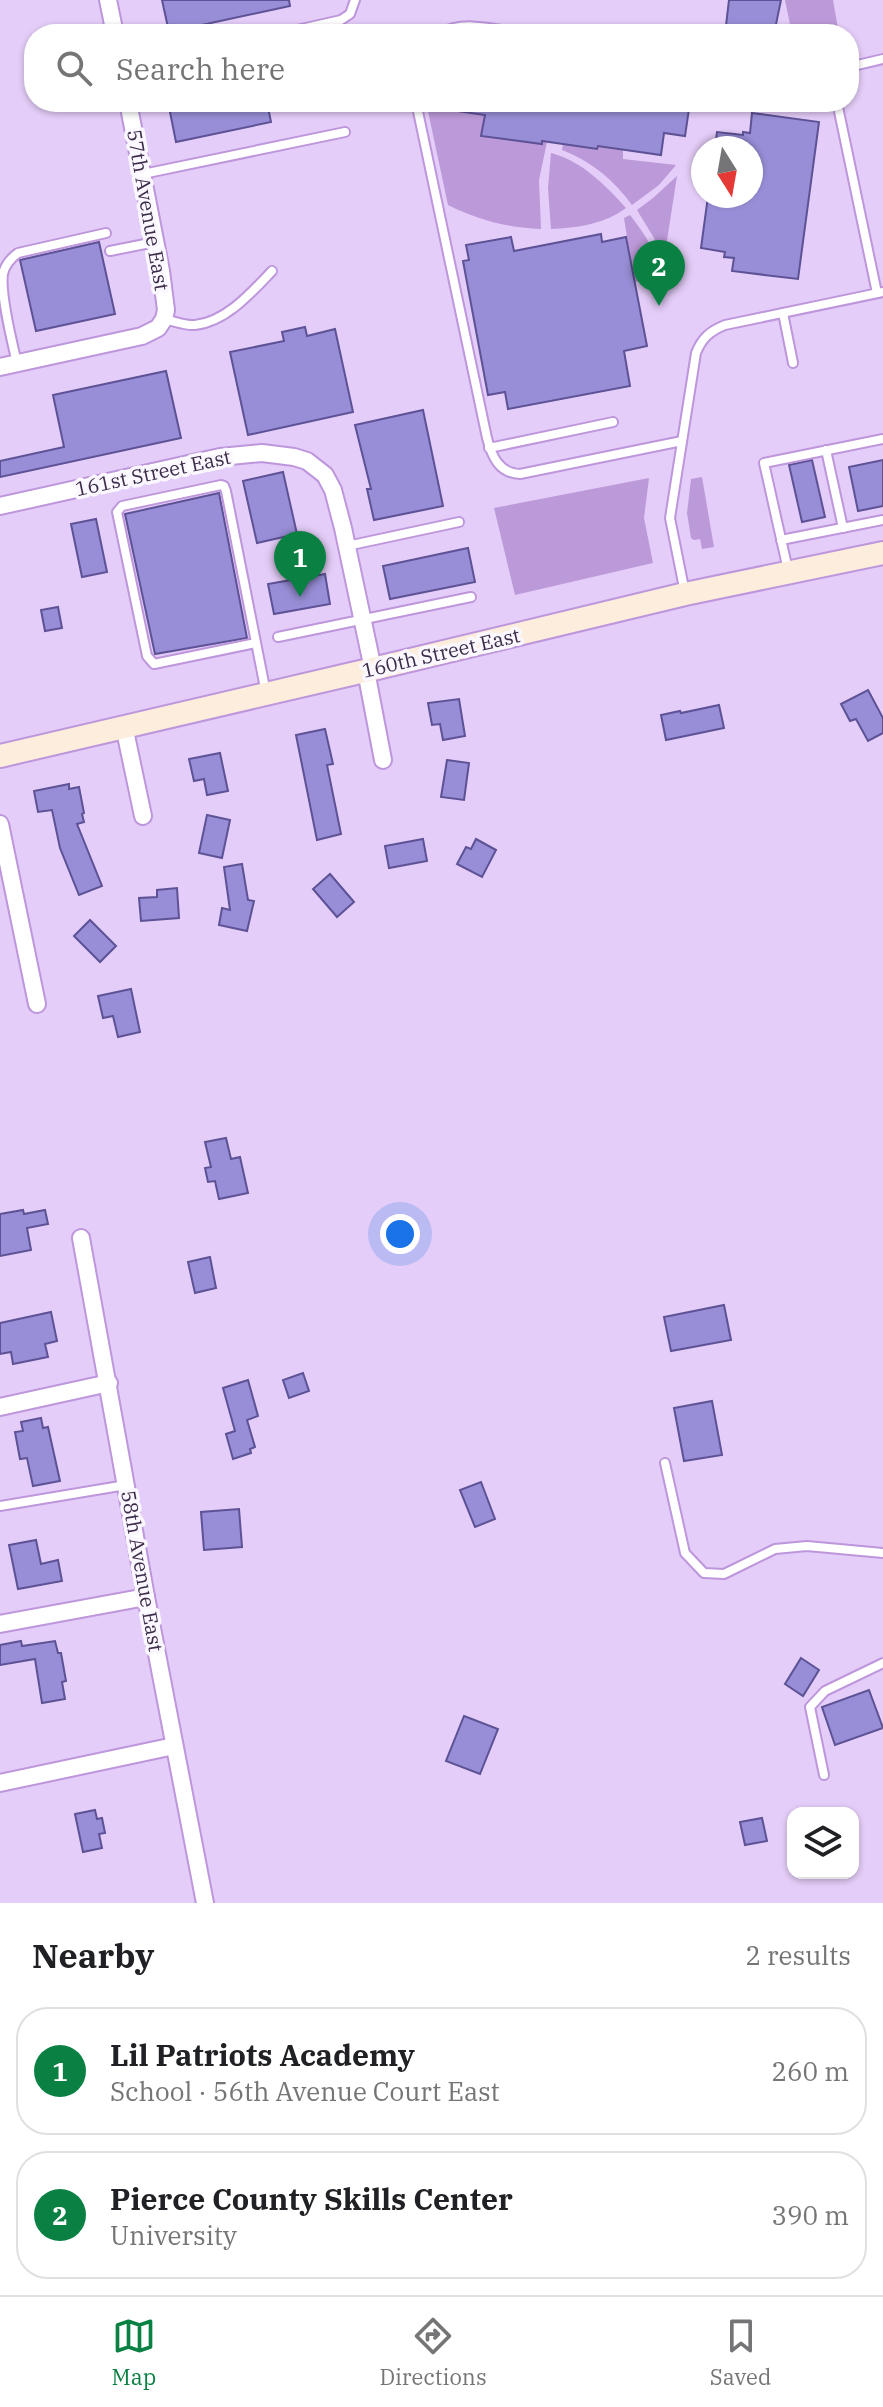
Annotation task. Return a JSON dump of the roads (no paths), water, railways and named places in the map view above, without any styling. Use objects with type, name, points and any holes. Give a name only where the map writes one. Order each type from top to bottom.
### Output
[{"type":"main road","name":"160th Street East","points":[[0,756],[685,594],[883,553]]},
{"type":"street","points":[[108,0],[113,24]]},
{"type":"street","name":"57th Avenue East","points":[[130,112],[155,242],[166,310],[164,319]]},
{"type":"street","points":[[0,367],[142,336],[158,328],[164,319]]},
{"type":"street","name":"161st Street East","points":[[0,506],[220,457],[262,453],[307,461],[325,475],[333,490],[347,546]]},
{"type":"street","points":[[347,546],[362,619],[383,760]]},
{"type":"street","points":[[124,726],[143,816]]},
{"type":"street","points":[[0,824],[37,1004]]},
{"type":"street","name":"58th Avenue East","points":[[81,1238],[205,1903]]},
{"type":"street","points":[[0,1407],[109,1383]]},
{"type":"street","points":[[0,1624],[146,1597]]},
{"type":"street","points":[[0,1783],[174,1746]]},
{"type":"lane","points":[[323,24],[341,20],[350,14],[355,0]]},
{"type":"lane","points":[[859,65],[883,59]]},
{"type":"lane","points":[[418,112],[489,448],[499,466],[505,471],[520,474],[682,441]]},
{"type":"lane","points":[[685,594],[670,518],[696,353],[701,341],[714,329],[725,325],[880,293],[839,112]]},
{"type":"lane","points":[[142,174],[345,132]]},
{"type":"lane","points":[[17,363],[8,326],[3,274],[10,259],[18,253],[106,233]]},
{"type":"lane","points":[[110,251],[155,242]]},
{"type":"lane","points":[[164,319],[195,325],[216,318],[246,298],[272,271]]},
{"type":"lane","points":[[783,313],[793,363]]},
{"type":"lane","points":[[489,448],[613,422]]},
{"type":"lane","points":[[789,573],[764,463],[883,439]]},
{"type":"lane","points":[[826,450],[843,528]]},
{"type":"lane","points":[[256,643],[154,664],[151,662],[147,656],[117,512],[119,509],[224,486],[256,643],[266,694]]},
{"type":"lane","points":[[781,540],[883,520]]},
{"type":"lane","points":[[347,546],[459,522]]},
{"type":"lane","points":[[278,637],[471,597]]},
{"type":"lane","points":[[665,1463],[685,1553],[704,1573],[724,1574],[775,1549],[807,1546],[883,1553]]},
{"type":"lane","points":[[0,1506],[126,1484]]},
{"type":"lane","points":[[824,1775],[810,1707],[825,1691],[883,1663]]},
{"type":"place","name":"Pierce County Skills Center","points":[[659,306]]},
{"type":"place","name":"Lil Patriots Academy","points":[[300,597]]}]
